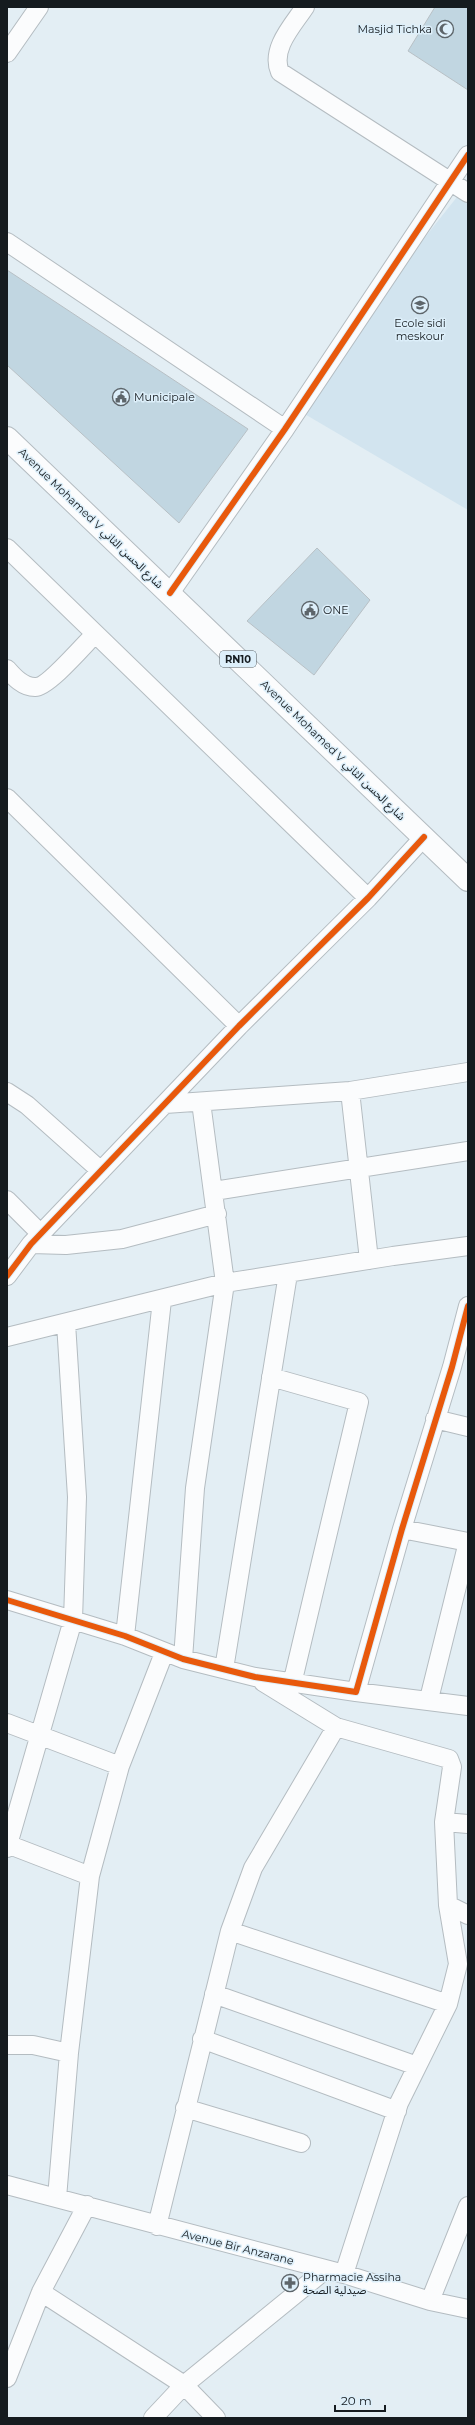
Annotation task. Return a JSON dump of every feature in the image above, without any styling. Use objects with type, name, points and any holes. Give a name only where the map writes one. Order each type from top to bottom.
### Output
[{"type":"main road","name":"Avenue Mohamed V شارع الحسن الثاني","points":[[7,438],[424,836],[468,880]]},
{"type":"street","points":[[7,53],[39,7]]},
{"type":"street","points":[[305,7],[279,48],[275,62],[280,72],[468,193]]},
{"type":"street","points":[[170,593],[285,428],[468,155]]},
{"type":"street","points":[[7,242],[285,428]]},
{"type":"street","points":[[7,548],[94,635],[368,898]]},
{"type":"street","points":[[7,669],[28,686],[37,688],[46,682],[94,635]]},
{"type":"street","points":[[7,798],[239,1026]]},
{"type":"street","points":[[7,1276],[36,1239],[239,1026],[368,898],[424,836]]},
{"type":"street","points":[[165,1104],[350,1091],[468,1072]]},
{"type":"street","points":[[350,1091],[369,1260]]},
{"type":"street","points":[[7,1092],[27,1105],[101,1171]]},
{"type":"street","points":[[183,1659],[195,1488],[225,1283],[201,1102]]},
{"type":"street","points":[[214,1191],[468,1150]]},
{"type":"street","points":[[7,1200],[36,1239],[66,1245],[122,1239],[217,1214]]},
{"type":"street","points":[[7,1337],[162,1300],[225,1283],[468,1246]]},
{"type":"street","points":[[224,1669],[288,1274]]},
{"type":"street","points":[[125,1636],[162,1300]]},
{"type":"street","points":[[356,1692],[435,1419],[460,1368],[468,1310]]},
{"type":"street","points":[[66,1323],[77,1497],[73,1620],[41,1735],[7,1845],[90,1876]]},
{"type":"street","points":[[271,1377],[359,1402],[292,1684]]},
{"type":"street","points":[[435,1419],[468,1427]]},
{"type":"street","points":[[402,1529],[468,1542],[429,1699]]},
{"type":"street","points":[[7,1600],[125,1636],[164,1653],[183,1659],[255,1677],[292,1684],[429,1699],[468,1706]]},
{"type":"street","points":[[58,2198],[70,2053],[90,1876],[120,1766],[164,1653]]},
{"type":"street","points":[[255,1677],[336,1727],[449,1759],[452,1767],[444,1822],[448,1905],[458,1964],[448,2004],[417,2066],[397,2111],[344,2274]]},
{"type":"street","points":[[7,1723],[120,1766]]},
{"type":"street","points":[[157,2226],[202,2039],[230,1931],[253,1868],[336,1727]]},
{"type":"street","points":[[444,1822],[468,1824]]},
{"type":"street","points":[[448,1905],[468,1915]]},
{"type":"street","points":[[230,1931],[448,2004]]},
{"type":"street","points":[[214,1994],[417,2066]]},
{"type":"street","points":[[202,2039],[397,2111]]},
{"type":"street","points":[[7,2045],[33,2045],[70,2053]]},
{"type":"street","points":[[185,2108],[301,2143]]},
{"type":"street","name":"Avenue Bir Anzarane","points":[[7,2185],[157,2226],[344,2274],[430,2301],[468,2309]]},
{"type":"street","points":[[7,2378],[40,2292],[87,2206]]},
{"type":"street","points":[[430,2301],[468,2206]]},
{"type":"street","points":[[154,2418],[184,2385],[325,2270]]},
{"type":"street","points":[[40,2292],[184,2385],[216,2418]]},
{"type":"shaded area","name":"Ecole sidi meskour","points":[[457,197],[468,204],[468,510],[291,406]]},
{"type":"building","name":"Masjid Tichka","points":[[435,7],[468,7],[468,90],[408,51]]},
{"type":"building","name":"Municipale","points":[[7,270],[248,429],[179,523],[7,365]]},
{"type":"building","name":"ONE","points":[[317,548],[370,600],[314,675],[247,621]]},
{"type":"cycle path","points":[[170,593],[285,429],[468,155]]},
{"type":"cycle path","points":[[7,1276],[31,1244],[239,1026],[368,898],[424,837]]},
{"type":"cycle path","points":[[7,1600],[125,1636],[183,1659],[255,1677],[356,1692],[402,1529],[452,1367],[468,1306]]},
{"type":"place","name":"Masjid Tichka","points":[[445,29]]},
{"type":"place","name":"Ecole sidi meskour","points":[[420,305]]},
{"type":"place","name":"Municipale","points":[[121,397]]},
{"type":"place","name":"ONE","points":[[310,610]]},
{"type":"place","name":"Pharmacie Assiha صيدلية الصحة","points":[[290,2283]]}]
